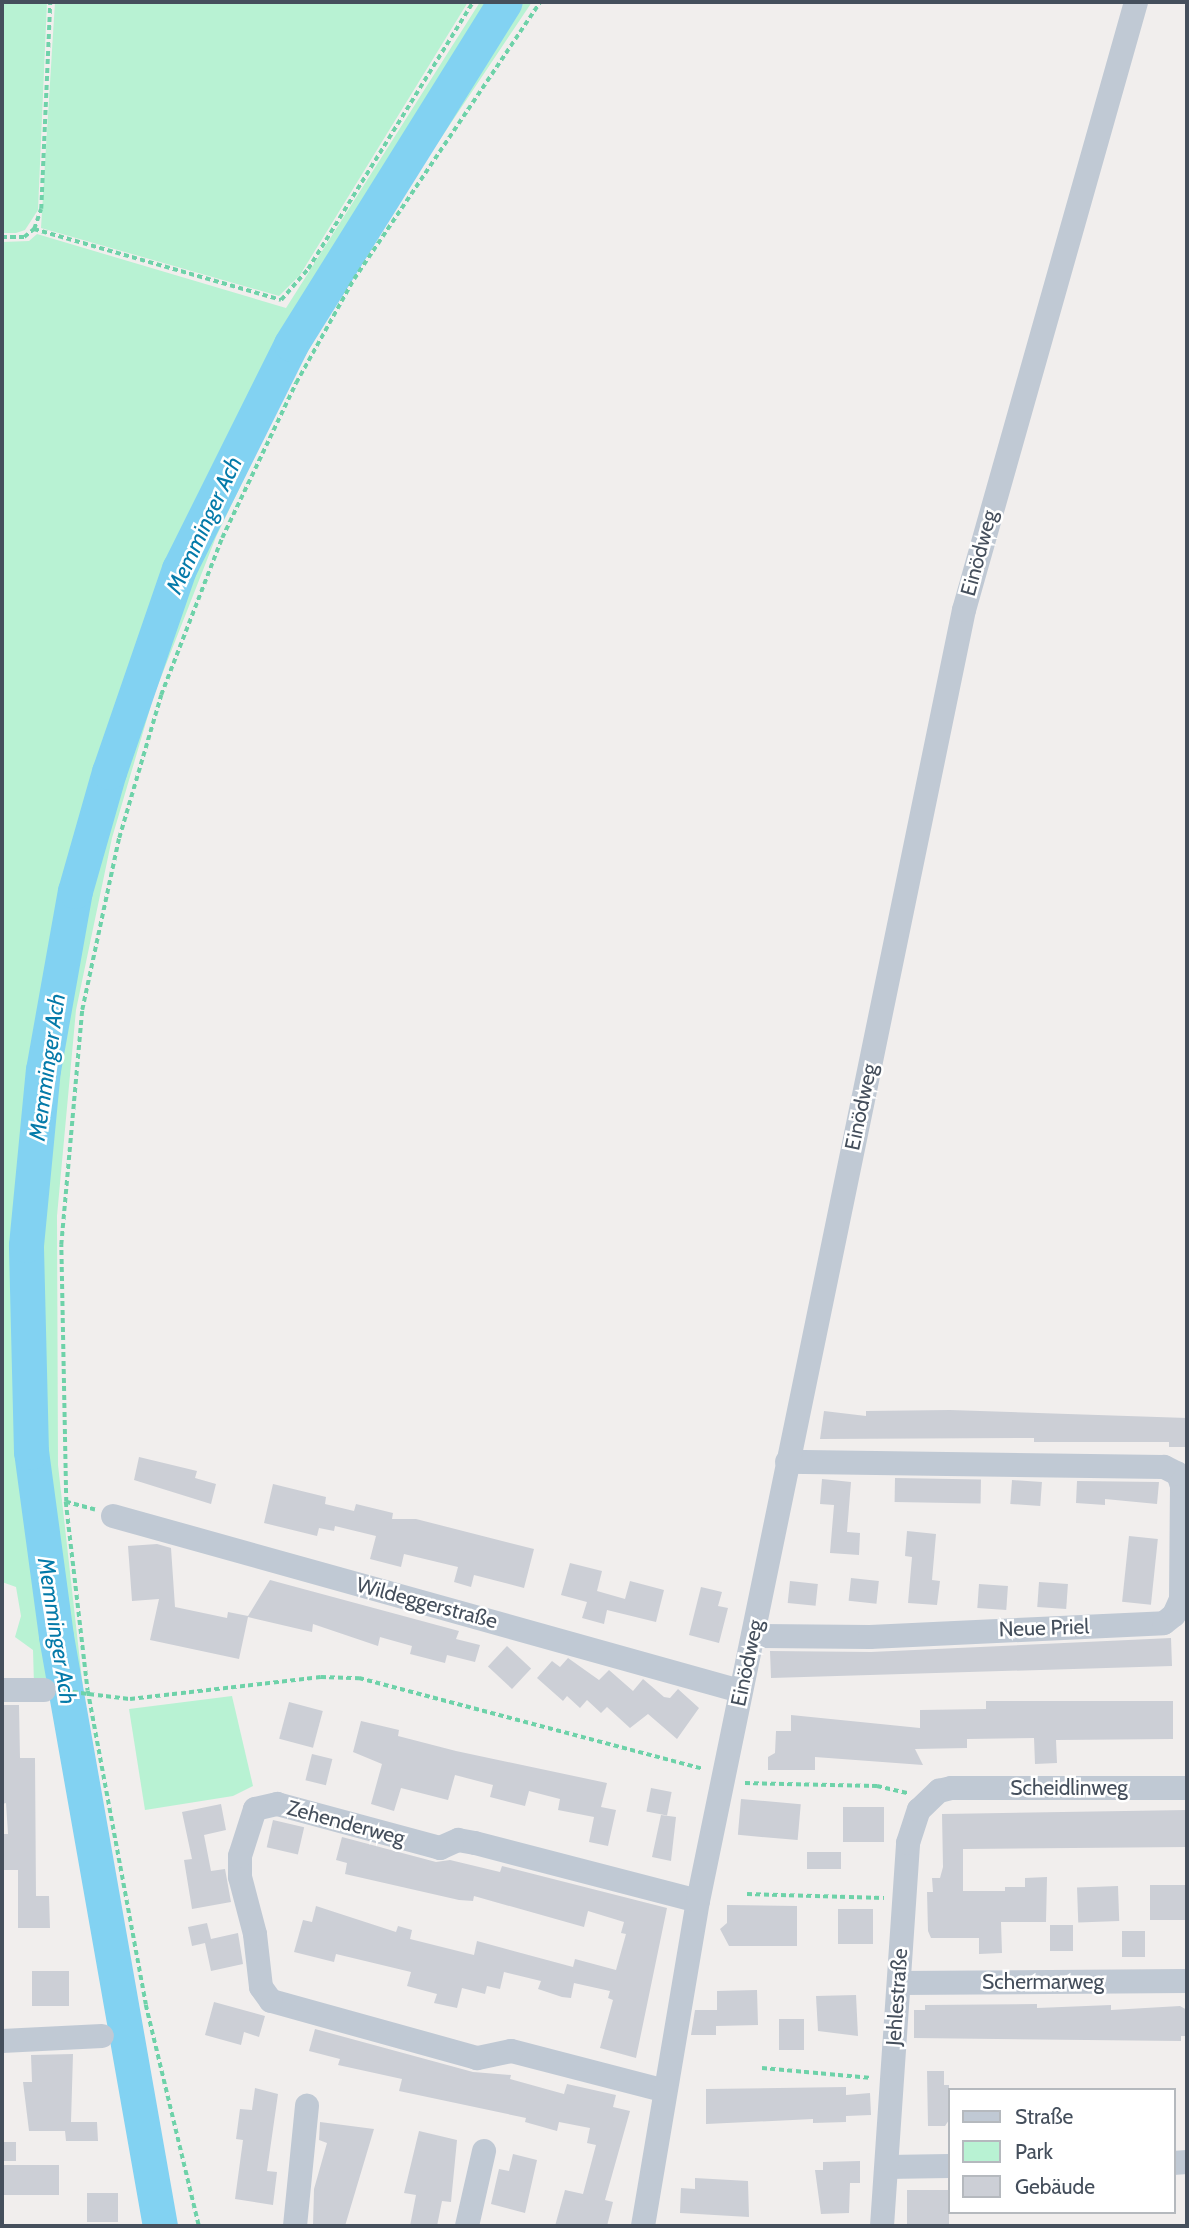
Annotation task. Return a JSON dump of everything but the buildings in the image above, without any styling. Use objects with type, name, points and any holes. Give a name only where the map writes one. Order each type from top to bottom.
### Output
[{"type":"street","name":"Einödweg","points":[[643,2226],[662,2090],[698,1901],[974,565],[1136,2]]},
{"type":"street","name":"Neue Priel","points":[[753,1636],[870,1637],[1164,1623],[1181,1599],[1182,1499],[1176,1466],[787,1462]]},
{"type":"street","name":"Wildeggerstraße","points":[[113,1516],[740,1691]]},
{"type":"street","points":[[2,1690],[44,1690]]},
{"type":"street","name":"Scheidlinweg","points":[[940,1793],[1187,1788]]},
{"type":"street","name":"Jehlestraße","points":[[881,2226],[904,1898],[912,1824],[940,1793]]},
{"type":"street","name":"Zehenderweg","points":[[662,2090],[511,2051],[477,2058],[271,2001],[261,1987],[257,1945],[240,1877],[240,1856],[255,1809],[277,1804],[440,1847],[458,1840],[475,1843],[698,1901]]},
{"type":"street","name":"Schermarweg","points":[[899,1983],[1187,1980]]},
{"type":"street","points":[[2,2041],[102,2036]]},
{"type":"street","points":[[295,2226],[307,2106]]},
{"type":"street","points":[[467,2226],[484,2151]]},
{"type":"street","points":[[887,2166],[948,2166]]},
{"type":"path","points":[[2,237],[24,237],[34,229],[41,209],[50,2]]},
{"type":"path","points":[[34,229],[281,300],[308,269],[473,2]]},
{"type":"path","points":[[199,2226],[146,2005],[88,1691],[66,1502],[61,1245],[82,1010],[119,838],[160,695],[222,538],[296,383],[354,279],[540,2]]},
{"type":"path","points":[[66,1502],[113,1516]]},
{"type":"path","points":[[88,1691],[130,1699],[321,1677],[359,1678],[725,1779],[877,1786],[940,1793]]},
{"type":"path","points":[[747,1894],[904,1898]]},
{"type":"path","points":[[762,2068],[828,2078],[892,2078]]},
{"type":"green space","points":[[2,2],[47,2],[38,210],[25,230],[16,233],[2,233]]},
{"type":"green space","points":[[55,2],[468,2],[300,275],[279,296],[41,228]]},
{"type":"green space","points":[[480,2],[532,2],[366,250],[291,381],[216,537],[154,695],[112,838],[76,1010],[57,1216],[58,1465],[83,1688],[34,1685],[33,1650],[15,1637],[21,1616],[16,1587],[2,1582],[2,242],[29,241],[37,234],[286,308]]},
{"type":"green space","points":[[232,1696],[253,1786],[233,1796],[145,1810],[129,1709]]},
{"type":"waterway","name":"Memminger Ach","points":[[160,2226],[56,1636],[31,1452],[26,1245],[43,1070],[75,891],[109,772],[179,569],[291,344],[505,2]]}]
